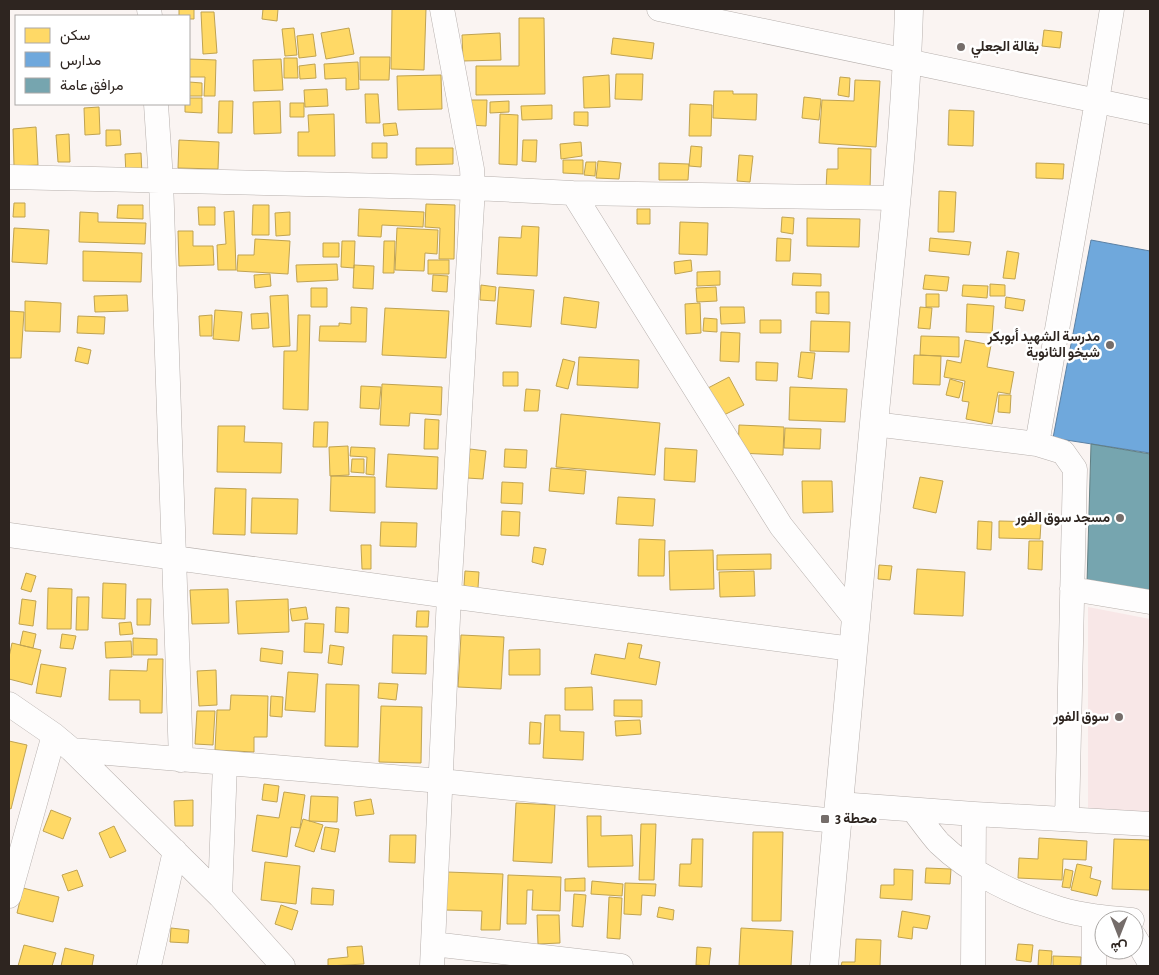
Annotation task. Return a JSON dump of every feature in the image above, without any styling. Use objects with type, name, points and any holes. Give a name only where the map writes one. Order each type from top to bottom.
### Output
[{"type":"street","points":[[442,9],[472,169],[473,188],[449,596],[432,955],[621,966]]},
{"type":"street","points":[[659,9],[1150,112]]},
{"type":"street","points":[[824,966],[852,649],[896,198],[908,61],[909,9]]},
{"type":"street","points":[[1037,444],[1098,101],[1112,9]]},
{"type":"street","points":[[156,105],[161,180],[181,760]]},
{"type":"street","points":[[9,176],[473,188],[573,193],[896,198]]},
{"type":"street","points":[[573,193],[781,526],[856,620]]},
{"type":"street","points":[[874,424],[1037,444],[1063,452],[1075,469],[1067,819]]},
{"type":"street","points":[[9,535],[852,649]]},
{"type":"street","points":[[1072,589],[1150,602]]},
{"type":"street","points":[[9,704],[72,750],[220,896],[283,966]]},
{"type":"street","points":[[9,896],[54,735]]},
{"type":"street","points":[[72,750],[225,764],[838,812],[913,810],[1150,824]]},
{"type":"street","points":[[220,896],[225,764]]},
{"type":"street","points":[[913,810],[939,842],[959,860],[973,869],[999,884],[1029,897],[1061,909],[1094,916]]},
{"type":"street","points":[[973,966],[974,814]]},
{"type":"street","points":[[149,966],[175,851]]},
{"type":"street","points":[[1144,951],[1150,963]]},
{"type":"shaded area","name":"سوق الفور","points":[[1088,607],[1150,619],[1150,819],[1088,815]]},
{"type":"building: سكن","points":[[179,9],[194,9],[194,19],[190,19],[190,15],[179,15]]},
{"type":"building: سكن","points":[[263,9],[278,9],[277,21],[262,19]]},
{"type":"building: سكن","points":[[392,9],[426,9],[424,70],[391,69]]},
{"type":"building: سكن","points":[[201,12],[214,12],[217,53],[203,54]]},
{"type":"building: سكن","points":[[519,18],[544,18],[545,94],[476,95],[476,66],[519,66]]},
{"type":"building: سكن","points":[[294,28],[297,55],[285,56],[282,29]]},
{"type":"building: سكن","points":[[349,28],[354,54],[326,59],[321,33]]},
{"type":"building: سكن","points":[[1044,30],[1062,32],[1060,48],[1042,46]]},
{"type":"building: سكن","points":[[500,33],[501,60],[463,61],[462,35]]},
{"type":"building: سكن","points":[[313,34],[316,56],[299,58],[297,36]]},
{"type":"building: سكن","points":[[613,38],[654,43],[652,59],[611,54]]},
{"type":"building: سكن","points":[[360,57],[390,57],[389,80],[360,80]]},
{"type":"building: سكن","points":[[284,58],[297,58],[298,78],[284,78]]},
{"type":"building: سكن","points":[[190,59],[216,60],[215,96],[204,96],[205,77],[190,77]]},
{"type":"building: سكن","points":[[281,59],[283,90],[254,91],[253,60]]},
{"type":"building: سكن","points":[[358,62],[359,89],[346,90],[346,78],[325,79],[324,64]]},
{"type":"building: سكن","points":[[315,64],[316,78],[300,79],[299,66]]},
{"type":"building: سكن","points":[[616,74],[643,74],[642,100],[615,99]]},
{"type":"building: سكن","points":[[441,75],[442,109],[398,110],[397,76]]},
{"type":"building: سكن","points":[[609,75],[610,107],[584,108],[583,77]]},
{"type":"building: سكن","points":[[840,77],[850,78],[849,97],[838,95]]},
{"type":"building: سكن","points":[[855,80],[880,81],[876,147],[819,143],[822,100],[854,101]]},
{"type":"building: سكن","points":[[190,82],[202,83],[202,96],[190,96]]},
{"type":"building: سكن","points":[[327,89],[328,106],[305,107],[304,90]]},
{"type":"building: سكن","points":[[714,91],[733,91],[733,94],[757,94],[756,120],[713,118]]},
{"type":"building: سكن","points":[[365,94],[378,94],[380,123],[366,123]]},
{"type":"building: سكن","points":[[804,97],[821,99],[819,120],[802,118]]},
{"type":"building: سكن","points":[[190,98],[202,98],[202,113],[185,112],[185,105],[190,105]]},
{"type":"building: سكن","points":[[470,100],[487,100],[486,126],[469,125]]},
{"type":"building: سكن","points":[[219,101],[233,101],[232,133],[218,133]]},
{"type":"building: سكن","points":[[280,101],[281,133],[254,134],[253,102]]},
{"type":"building: سكن","points":[[509,101],[509,112],[490,113],[490,102]]},
{"type":"building: سكن","points":[[290,103],[304,103],[304,117],[290,117]]},
{"type":"building: سكن","points":[[690,104],[712,105],[711,136],[689,136]]},
{"type":"building: سكن","points":[[552,105],[552,119],[522,120],[521,106]]},
{"type":"building: سكن","points":[[99,107],[100,134],[85,135],[84,108]]},
{"type":"building: سكن","points":[[949,110],[974,111],[973,146],[948,145]]},
{"type":"building: سكن","points":[[574,112],[588,112],[588,126],[574,125]]},
{"type":"building: سكن","points":[[334,114],[335,156],[298,156],[298,132],[309,132],[308,115]]},
{"type":"building: سكن","points":[[500,114],[518,115],[517,165],[499,164]]},
{"type":"building: سكن","points":[[396,123],[398,135],[384,136],[383,124]]},
{"type":"building: سكن","points":[[36,127],[38,165],[14,166],[13,129]]},
{"type":"building: سكن","points":[[106,130],[120,130],[121,145],[106,146]]},
{"type":"building: سكن","points":[[69,134],[70,162],[58,162],[56,135]]},
{"type":"building: سكن","points":[[179,140],[219,142],[218,169],[178,168]]},
{"type":"building: سكن","points":[[523,140],[537,140],[536,162],[522,161]]},
{"type":"building: سكن","points":[[581,142],[582,156],[561,159],[560,144]]},
{"type":"building: سكن","points":[[372,143],[387,143],[387,158],[372,158]]},
{"type":"building: سكن","points":[[691,146],[702,147],[701,167],[689,166]]},
{"type":"building: سكن","points":[[416,148],[453,148],[453,164],[416,165]]},
{"type":"building: سكن","points":[[838,148],[871,149],[870,190],[826,189],[827,169],[838,169]]},
{"type":"building: سكن","points":[[141,153],[142,175],[126,175],[125,154]]},
{"type":"building: سكن","points":[[739,155],[753,156],[750,182],[737,181]]},
{"type":"building: سكن","points":[[563,160],[583,160],[583,174],[563,173]]},
{"type":"building: سكن","points":[[598,161],[621,163],[619,179],[596,178]]},
{"type":"building: سكن","points":[[586,162],[596,162],[595,176],[584,175]]},
{"type":"building: سكن","points":[[659,163],[689,164],[688,180],[659,180]]},
{"type":"building: سكن","points":[[1036,163],[1064,164],[1063,179],[1036,178]]},
{"type":"building: سكن","points":[[939,191],[956,192],[954,232],[938,232]]},
{"type":"building: سكن","points":[[14,203],[25,203],[25,217],[13,217]]},
{"type":"building: سكن","points":[[426,204],[455,205],[454,259],[439,259],[440,228],[425,227]]},
{"type":"building: سكن","points":[[118,205],[143,205],[143,219],[117,218]]},
{"type":"building: سكن","points":[[253,205],[269,205],[269,235],[252,235]]},
{"type":"building: سكن","points":[[198,207],[215,207],[215,225],[199,225]]},
{"type":"building: سكن","points":[[359,209],[424,212],[423,227],[382,225],[381,237],[358,236]]},
{"type":"building: سكن","points":[[637,209],[650,209],[650,224],[637,224]]},
{"type":"building: سكن","points":[[234,211],[236,270],[218,270],[217,245],[226,244],[224,212]]},
{"type":"building: سكن","points":[[80,212],[98,213],[98,222],[146,223],[145,244],[79,242]]},
{"type":"building: سكن","points":[[290,212],[290,235],[276,236],[275,213]]},
{"type":"building: سكن","points":[[782,217],[794,218],[793,234],[781,232]]},
{"type":"building: سكن","points":[[807,218],[860,219],[859,247],[807,246]]},
{"type":"building: سكن","points":[[680,222],[708,223],[707,255],[679,254]]},
{"type":"building: سكن","points":[[522,226],[539,227],[537,276],[497,274],[499,237],[521,238]]},
{"type":"building: سكن","points":[[14,228],[49,230],[47,264],[12,262]]},
{"type":"building: سكن","points":[[397,228],[438,230],[437,254],[425,253],[424,271],[395,270]]},
{"type":"building: سكن","points":[[178,231],[193,231],[193,246],[213,246],[214,265],[179,266]]},
{"type":"building: سكن","points":[[777,238],[791,239],[790,261],[776,261]]},
{"type":"building: سكن","points":[[930,238],[971,242],[969,255],[929,251]]},
{"type":"building: سكن","points":[[255,239],[290,241],[288,274],[237,271],[238,255],[254,255]]},
{"type":"building: سكن","points":[[342,241],[355,241],[354,268],[341,267]]},
{"type":"building: سكن","points":[[384,241],[395,241],[394,273],[383,273]]},
{"type":"building: سكن","points":[[323,243],[339,243],[339,257],[323,257]]},
{"type":"building: سكن","points":[[83,251],[142,253],[141,282],[83,281]]},
{"type":"building: سكن","points":[[1007,251],[1019,253],[1015,279],[1003,278]]},
{"type":"building: سكن","points":[[428,260],[449,260],[449,274],[428,274]]},
{"type":"building: سكن","points":[[691,260],[692,271],[675,274],[674,262]]},
{"type":"building: سكن","points":[[337,264],[338,280],[297,282],[296,265]]},
{"type":"building: سكن","points":[[354,265],[374,266],[373,289],[353,288]]},
{"type":"building: سكن","points":[[720,271],[720,285],[697,286],[697,272]]},
{"type":"building: سكن","points":[[793,273],[821,274],[821,286],[792,285]]},
{"type":"building: سكن","points":[[270,274],[271,286],[255,288],[254,275]]},
{"type":"building: سكن","points":[[433,275],[448,276],[447,292],[432,291]]},
{"type":"building: سكن","points":[[925,275],[949,277],[947,291],[923,289]]},
{"type":"building: سكن","points":[[990,284],[1005,285],[1005,296],[990,296]]},
{"type":"building: سكن","points":[[481,285],[496,287],[495,301],[480,300]]},
{"type":"building: سكن","points":[[963,285],[988,286],[987,298],[962,296]]},
{"type":"building: سكن","points":[[499,287],[534,290],[531,327],[496,324]]},
{"type":"building: سكن","points":[[716,287],[717,301],[697,302],[696,288]]},
{"type":"building: سكن","points":[[311,288],[327,288],[327,307],[311,307]]},
{"type":"building: سكن","points":[[816,292],[829,292],[829,314],[816,313]]},
{"type":"building: سكن","points":[[926,294],[939,294],[939,307],[926,307]]},
{"type":"building: سكن","points":[[127,295],[128,311],[95,312],[94,296]]},
{"type":"building: سكن","points":[[288,295],[290,346],[273,347],[270,296]]},
{"type":"building: سكن","points":[[564,297],[599,302],[596,328],[561,324]]},
{"type":"building: سكن","points":[[1006,297],[1025,300],[1023,311],[1005,308]]},
{"type":"building: سكن","points":[[25,301],[61,303],[60,332],[25,331]]},
{"type":"building: سكن","points":[[700,303],[701,333],[686,334],[685,304]]},
{"type":"building: سكن","points":[[967,304],[994,306],[992,333],[966,332]]},
{"type":"building: سكن","points":[[351,307],[367,308],[366,342],[319,341],[320,326],[339,326],[339,323],[351,324]]},
{"type":"building: سكن","points":[[720,307],[744,307],[745,323],[721,324]]},
{"type":"building: سكن","points":[[920,307],[932,308],[930,329],[918,328]]},
{"type":"building: سكن","points":[[385,308],[449,311],[446,358],[382,355]]},
{"type":"building: سكن","points":[[215,310],[242,312],[239,341],[213,339]]},
{"type":"building: سكن","points":[[9,311],[24,312],[21,358],[9,358]]},
{"type":"building: سكن","points":[[268,313],[269,328],[252,329],[251,314]]},
{"type":"building: سكن","points":[[212,315],[212,336],[200,336],[199,316]]},
{"type":"building: سكن","points":[[298,315],[310,315],[308,410],[283,409],[284,351],[297,351]]},
{"type":"building: سكن","points":[[78,316],[105,317],[104,334],[77,333]]},
{"type":"building: سكن","points":[[704,318],[717,319],[717,332],[703,331]]},
{"type":"building: سكن","points":[[760,320],[781,320],[781,333],[760,333]]},
{"type":"building: سكن","points":[[811,321],[850,322],[849,352],[810,351]]},
{"type":"building: سكن","points":[[721,332],[740,333],[739,362],[720,361]]},
{"type":"building: سكن","points":[[921,336],[959,337],[959,357],[920,355]]},
{"type":"building: سكن","points":[[965,340],[991,345],[987,367],[1014,372],[1010,394],[998,392],[992,424],[966,419],[969,402],[962,401],[965,381],[944,377],[947,360],[961,363]]},
{"type":"building: سكن","points":[[78,347],[91,350],[88,364],[75,361]]},
{"type":"building: سكن","points":[[801,352],[815,353],[812,379],[798,377]]},
{"type":"building: سكن","points":[[914,355],[941,356],[940,385],[913,384]]},
{"type":"building: سكن","points":[[579,357],[639,360],[638,388],[577,385]]},
{"type":"building: سكن","points":[[563,359],[575,362],[568,389],[556,386]]},
{"type":"building: سكن","points":[[756,362],[778,363],[777,381],[756,380]]},
{"type":"building: سكن","points":[[503,372],[518,372],[518,386],[503,386]]},
{"type":"building: سكن","points":[[729,377],[744,405],[722,416],[708,388]]},
{"type":"building: سكن","points":[[950,379],[963,383],[959,398],[946,395]]},
{"type":"building: سكن","points":[[382,384],[442,387],[441,415],[410,413],[409,426],[380,425]]},
{"type":"building: سكن","points":[[361,386],[381,387],[379,409],[360,408]]},
{"type":"building: سكن","points":[[790,387],[847,389],[845,422],[789,420]]},
{"type":"building: سكن","points":[[526,389],[540,390],[538,411],[524,411]]},
{"type":"building: سكن","points":[[999,395],[1011,395],[1010,413],[998,412]]},
{"type":"building: سكن","points":[[561,414],[660,423],[655,475],[556,467]]},
{"type":"building: سكن","points":[[425,419],[439,420],[438,449],[424,449]]},
{"type":"building: سكن","points":[[314,422],[328,422],[327,447],[313,447]]},
{"type":"building: سكن","points":[[739,425],[784,427],[783,455],[738,453]]},
{"type":"building: سكن","points":[[218,426],[245,426],[244,442],[282,443],[281,473],[217,472]]},
{"type":"building: سكن","points":[[785,428],[821,429],[820,449],[784,448]]},
{"type":"building: سكن","points":[[348,446],[349,475],[330,476],[329,447]]},
{"type":"building: سكن","points":[[351,447],[375,448],[374,475],[366,474],[367,457],[350,456]]},
{"type":"building: سكن","points":[[665,448],[697,450],[695,482],[664,480]]},
{"type":"building: سكن","points":[[470,449],[486,451],[483,479],[467,478]]},
{"type":"building: سكن","points":[[505,449],[527,450],[526,468],[504,467]]},
{"type":"building: سكن","points":[[388,454],[438,457],[437,489],[386,487]]},
{"type":"building: سكن","points":[[352,459],[364,459],[364,473],[351,472]]},
{"type":"building: سكن","points":[[551,468],[586,471],[584,494],[549,491]]},
{"type":"building: سكن","points":[[331,476],[375,477],[375,513],[330,511]]},
{"type":"building: سكن","points":[[920,477],[943,481],[936,513],[913,508]]},
{"type":"building: سكن","points":[[802,481],[832,481],[833,512],[803,513]]},
{"type":"building: سكن","points":[[502,482],[523,483],[522,504],[501,503]]},
{"type":"building: سكن","points":[[215,488],[246,489],[245,535],[213,534]]},
{"type":"building: سكن","points":[[618,497],[655,499],[653,526],[616,524]]},
{"type":"building: سكن","points":[[252,498],[298,499],[297,534],[251,533]]},
{"type":"building: سكن","points":[[502,511],[520,512],[519,536],[501,535]]},
{"type":"building: سكن","points":[[978,521],[992,522],[991,550],[977,549]]},
{"type":"building: سكن","points":[[999,521],[1041,522],[1040,539],[999,538]]},
{"type":"building: سكن","points":[[381,522],[417,523],[416,547],[380,546]]},
{"type":"building: سكن","points":[[639,539],[665,540],[664,576],[638,576]]},
{"type":"building: سكن","points":[[1029,541],[1043,541],[1042,570],[1028,569]]},
{"type":"building: سكن","points":[[361,545],[371,545],[371,569],[362,569]]},
{"type":"building: سكن","points":[[534,547],[546,549],[543,565],[532,562]]},
{"type":"building: سكن","points":[[713,550],[714,589],[670,590],[669,551]]},
{"type":"building: سكن","points":[[771,554],[771,569],[717,570],[717,555]]},
{"type":"building: سكن","points":[[879,565],[892,566],[890,580],[878,579]]},
{"type":"building: سكن","points":[[917,569],[965,572],[963,616],[914,614]]},
{"type":"building: سكن","points":[[465,571],[479,572],[478,588],[464,586]]},
{"type":"building: سكن","points":[[754,571],[755,596],[720,597],[719,572]]},
{"type":"building: سكن","points":[[26,573],[36,576],[31,592],[21,589]]},
{"type":"building: سكن","points":[[103,583],[126,584],[125,619],[102,618]]},
{"type":"building: سكن","points":[[48,588],[72,589],[71,629],[47,629]]},
{"type":"building: سكن","points":[[228,589],[229,623],[192,624],[190,590]]},
{"type":"building: سكن","points":[[77,597],[89,597],[88,630],[76,630]]},
{"type":"building: سكن","points":[[22,599],[36,601],[33,626],[19,624]]},
{"type":"building: سكن","points":[[137,599],[151,599],[150,625],[137,625]]},
{"type":"building: سكن","points":[[288,599],[289,632],[238,634],[236,601]]},
{"type":"building: سكن","points":[[306,607],[308,619],[292,621],[290,609]]},
{"type":"building: سكن","points":[[336,607],[349,608],[348,633],[335,632]]},
{"type":"building: سكن","points":[[417,611],[429,611],[428,627],[416,627]]},
{"type":"building: سكن","points":[[131,622],[133,634],[120,635],[119,623]]},
{"type":"building: سكن","points":[[305,623],[324,624],[322,653],[304,652]]},
{"type":"building: سكن","points":[[23,631],[36,634],[33,648],[20,645]]},
{"type":"building: سكن","points":[[62,634],[76,636],[73,649],[60,648]]},
{"type":"building: سكن","points":[[393,635],[427,636],[426,674],[392,673]]},
{"type":"building: سكن","points":[[461,635],[504,637],[501,689],[458,687]]},
{"type":"building: سكن","points":[[133,638],[157,639],[157,655],[133,655]]},
{"type":"building: سكن","points":[[131,641],[132,657],[106,658],[105,642]]},
{"type":"building: سكن","points":[[12,643],[41,650],[32,685],[9,679],[9,657]]},
{"type":"building: سكن","points":[[628,643],[642,645],[639,658],[660,662],[656,685],[591,674],[595,654],[625,659]]},
{"type":"building: سكن","points":[[330,645],[344,647],[342,665],[328,663]]},
{"type":"building: سكن","points":[[261,648],[283,651],[282,664],[260,661]]},
{"type":"building: سكن","points":[[540,649],[540,675],[509,675],[509,650]]},
{"type":"building: سكن","points":[[148,659],[163,659],[162,713],[140,713],[140,700],[109,700],[110,670],[147,671]]},
{"type":"building: سكن","points":[[41,664],[66,668],[61,697],[36,693]]},
{"type":"building: سكن","points":[[216,670],[217,705],[199,706],[197,671]]},
{"type":"building: سكن","points":[[288,672],[318,674],[315,712],[285,710]]},
{"type":"building: سكن","points":[[379,683],[398,684],[396,700],[378,698]]},
{"type":"building: سكن","points":[[326,684],[359,685],[358,747],[325,746]]},
{"type":"building: سكن","points":[[592,687],[593,710],[565,710],[565,688]]},
{"type":"building: سكن","points":[[231,695],[268,696],[267,737],[254,737],[254,752],[215,750],[217,710],[230,710]]},
{"type":"building: سكن","points":[[271,696],[283,697],[282,717],[270,716]]},
{"type":"building: سكن","points":[[614,700],[642,700],[642,717],[614,716]]},
{"type":"building: سكن","points":[[381,706],[422,707],[421,763],[379,762]]},
{"type":"building: سكن","points":[[197,711],[215,711],[213,745],[195,744]]},
{"type":"building: سكن","points":[[545,715],[560,715],[560,731],[584,732],[583,760],[543,758]]},
{"type":"building: سكن","points":[[640,720],[641,734],[616,736],[615,721]]},
{"type":"building: سكن","points":[[530,722],[541,723],[540,744],[529,744]]},
{"type":"building: سكن","points":[[9,741],[27,745],[11,809],[9,808]]},
{"type":"building: سكن","points":[[264,784],[279,786],[277,802],[262,800]]},
{"type":"building: سكن","points":[[284,792],[305,795],[300,828],[291,827],[287,857],[252,851],[257,815],[279,818]]},
{"type":"building: سكن","points":[[311,796],[338,797],[337,822],[309,821]]},
{"type":"building: سكن","points":[[371,799],[374,814],[356,816],[354,802]]},
{"type":"building: سكن","points":[[193,800],[193,826],[175,826],[174,801]]},
{"type":"building: سكن","points":[[516,803],[555,805],[552,863],[513,861]]},
{"type":"building: سكن","points":[[51,810],[71,818],[63,839],[43,831]]},
{"type":"building: سكن","points":[[587,816],[601,816],[601,836],[632,835],[633,866],[588,867]]},
{"type":"building: سكن","points":[[303,819],[323,825],[314,852],[295,846]]},
{"type":"building: سكن","points":[[641,824],[656,824],[654,880],[639,880]]},
{"type":"building: سكن","points":[[114,826],[126,851],[110,858],[99,833]]},
{"type":"building: سكن","points":[[325,827],[339,829],[335,852],[321,849]]},
{"type":"building: سكن","points":[[753,832],[783,832],[781,921],[752,921]]},
{"type":"building: سكن","points":[[390,835],[416,835],[415,863],[389,862]]},
{"type":"building: سكن","points":[[1039,838],[1087,841],[1086,860],[1063,859],[1062,880],[1018,878],[1019,858],[1038,859]]},
{"type":"building: سكن","points":[[692,839],[703,839],[702,887],[679,886],[680,864],[691,864]]},
{"type":"building: سكن","points":[[1114,839],[1150,840],[1150,890],[1112,889]]},
{"type":"building: سكن","points":[[265,862],[300,866],[296,904],[261,900]]},
{"type":"building: سكن","points":[[1077,864],[1092,867],[1090,878],[1101,881],[1097,896],[1071,890]]},
{"type":"building: سكن","points":[[926,868],[951,869],[950,884],[925,883]]},
{"type":"building: سكن","points":[[894,869],[913,870],[912,900],[880,898],[881,885],[894,885]]},
{"type":"building: سكن","points":[[1065,869],[1073,871],[1070,888],[1062,887]]},
{"type":"building: سكن","points":[[77,870],[83,886],[68,891],[62,875]]},
{"type":"building: سكن","points":[[447,872],[503,874],[500,930],[481,930],[482,911],[445,910]]},
{"type":"building: سكن","points":[[508,875],[561,877],[560,911],[532,910],[533,890],[527,890],[526,924],[507,924]]},
{"type":"building: سكن","points":[[585,878],[585,891],[565,891],[565,879]]},
{"type":"building: سكن","points":[[592,881],[623,884],[622,896],[591,894]]},
{"type":"building: سكن","points":[[625,883],[656,884],[655,896],[642,895],[641,915],[624,914]]},
{"type":"building: سكن","points":[[23,888],[59,897],[53,922],[17,913]]},
{"type":"building: سكن","points":[[312,888],[334,890],[333,905],[311,904]]},
{"type":"building: سكن","points":[[574,894],[586,895],[583,927],[572,926]]},
{"type":"building: سكن","points":[[609,897],[622,898],[620,939],[607,938]]},
{"type":"building: سكن","points":[[281,905],[298,911],[292,930],[275,924]]},
{"type":"building: سكن","points":[[659,907],[674,910],[673,920],[657,917]]},
{"type":"building: سكن","points":[[902,911],[930,916],[927,929],[913,927],[912,939],[898,937]]},
{"type":"building: سكن","points":[[537,915],[559,915],[560,943],[538,944]]},
{"type":"building: سكن","points":[[171,928],[189,930],[188,943],[170,942]]},
{"type":"building: سكن","points":[[741,928],[793,931],[791,966],[739,966]]},
{"type":"building: سكن","points":[[856,939],[881,940],[880,966],[841,966],[842,962],[855,962]]},
{"type":"building: سكن","points":[[1018,944],[1033,945],[1031,962],[1016,960]]},
{"type":"building: سكن","points":[[24,945],[56,953],[52,966],[18,966]]},
{"type":"building: سكن","points":[[362,946],[364,964],[328,966],[328,959],[348,957],[347,947]]},
{"type":"building: سكن","points":[[697,947],[711,948],[709,966],[696,965]]},
{"type":"building: سكن","points":[[65,948],[94,955],[92,966],[61,966]]},
{"type":"building: سكن","points":[[1039,950],[1052,951],[1051,966],[1038,966]]},
{"type":"building: سكن","points":[[1053,956],[1081,957],[1080,966],[1053,966]]},
{"type":"building: مدارس","name":"مدرسة الشهيد أبوبكر شيخو الثانوية","points":[[1091,240],[1150,251],[1150,453],[1053,438]]},
{"type":"building: مرافق عامة","name":"مسجد سوق الفور","points":[[1091,444],[1150,454],[1150,592],[1087,583]]},
{"type":"place","name":"بقالة الجعلي","points":[[961,47]]},
{"type":"place","name":"مدرسة الشهيد أبوبكر شيخو الثانوية","points":[[1110,345]]},
{"type":"place","name":"مسجد سوق الفور","points":[[1120,518]]},
{"type":"place","name":"سوق الفور","points":[[1119,717]]},
{"type":"place","name":"محطة 3","points":[[825,819]]}]
